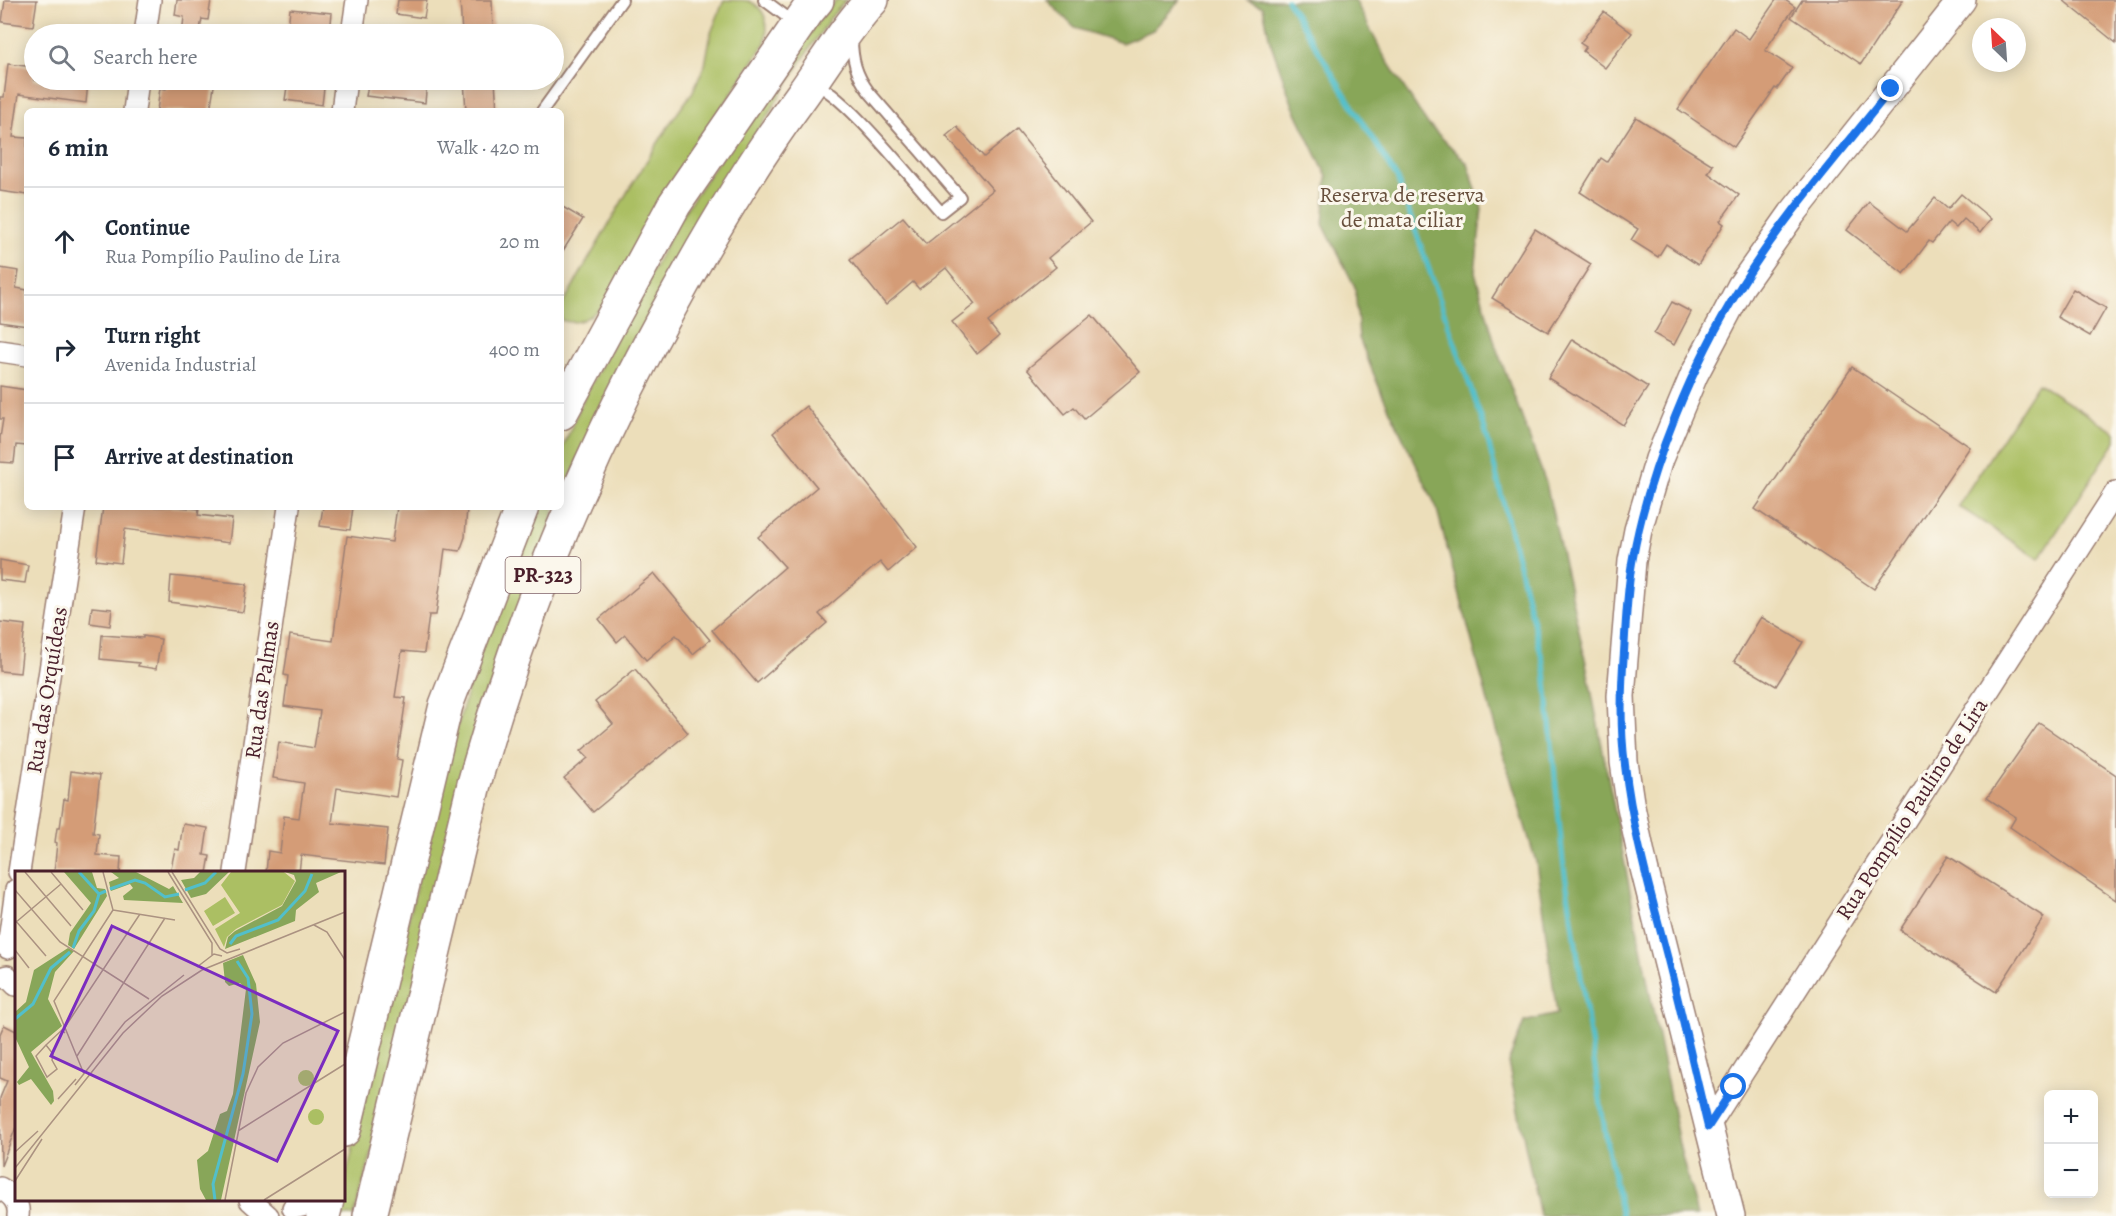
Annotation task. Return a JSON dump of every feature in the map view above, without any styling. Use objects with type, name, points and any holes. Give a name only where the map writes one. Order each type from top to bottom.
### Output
[{"type":"highway","name":"PR-323","points":[[370,1216],[483,753],[521,635],[562,526],[646,349],[719,218],[763,148],[864,7]]},
{"type":"highway","points":[[564,407],[674,205],[809,9]]},
{"type":"highway","name":"PR-323","points":[[345,1126],[446,705],[521,510]]},
{"type":"highway","points":[[300,1210],[324,1201]]},
{"type":"street","points":[[146,24],[150,0]]},
{"type":"street","points":[[353,24],[357,0]]},
{"type":"street","points":[[1731,1216],[1644,868],[1624,762],[1622,685],[1630,572],[1638,530],[1659,459],[1694,375],[1741,286],[1792,214],[1962,0]]},
{"type":"street","points":[[134,108],[137,90]]},
{"type":"street","points":[[342,108],[345,90]]},
{"type":"street","points":[[0,351],[24,355]]},
{"type":"street","name":"Rua Pompílio Paulino de Lira","points":[[1708,1127],[2116,492]]},
{"type":"street","name":"Rua das Orquídeas","points":[[19,871],[75,510]]},
{"type":"street","name":"Rua das Palmas","points":[[235,871],[289,510]]},
{"type":"street","points":[[8,948],[15,897]]},
{"type":"street","points":[[0,978],[7,976],[15,984]]},
{"type":"street","points":[[0,1188],[11,1194],[19,1209],[18,1216]]},
{"type":"street","points":[[251,1201],[268,1216]]},
{"type":"lane","points":[[564,80],[622,0]]},
{"type":"lane","points":[[764,0],[809,9]]},
{"type":"lane","points":[[810,84],[828,91],[847,107],[941,212],[960,196],[868,92],[857,76],[852,52],[864,7]]},
{"type":"lane","points":[[544,108],[557,90]]},
{"type":"green space","points":[[724,0],[749,1],[755,4],[763,13],[767,30],[765,43],[678,175],[601,308],[587,318],[573,322],[564,321],[564,302],[628,191],[692,93],[705,65],[711,33]]},
{"type":"green space","points":[[836,0],[846,0],[808,51],[743,155],[564,488],[564,445],[584,398],[681,217],[790,53]]},
{"type":"green space","points":[[1047,0],[1180,0],[1153,30],[1122,43],[1075,28]]},
{"type":"green space","name":"Reserva de reserva de mata ciliar","points":[[1246,0],[1355,0],[1384,56],[1426,122],[1468,164],[1482,209],[1475,272],[1496,347],[1546,483],[1586,663],[1679,1144],[1697,1216],[1540,1216],[1508,1063],[1524,1022],[1557,1014],[1536,862],[1492,717],[1436,506],[1381,392],[1359,338],[1355,287],[1323,224],[1327,177],[1293,106],[1270,41],[1263,7]]},
{"type":"green space","points":[[2038,383],[2116,433],[2116,441],[2039,559],[1958,506]]},
{"type":"green space","points":[[537,510],[554,510],[354,1216],[336,1216],[340,1201],[345,1201],[345,1181],[442,781],[473,671]]},
{"type":"building","points":[[5,0],[37,0],[33,24],[2,22]]},
{"type":"building","points":[[177,0],[211,0],[208,20],[202,19],[201,24],[183,24],[184,17],[175,15]]},
{"type":"building","points":[[398,0],[427,0],[424,18],[396,14]]},
{"type":"building","points":[[460,0],[492,0],[493,24],[461,24]]},
{"type":"building","points":[[1776,0],[1785,0],[1795,7],[1765,50],[1792,68],[1777,89],[1775,88],[1734,147],[1678,109],[1734,28],[1749,39]]},
{"type":"building","points":[[1802,0],[1903,0],[1861,64],[1791,17]]},
{"type":"building","points":[[2063,0],[2116,0],[2116,43]]},
{"type":"building","points":[[290,9],[332,13],[331,24],[288,24]]},
{"type":"building","points":[[1604,12],[1632,33],[1605,68],[1583,51],[1586,47],[1580,43]]},
{"type":"building","points":[[8,64],[24,66],[24,90],[87,90],[86,103],[19,94],[13,137],[24,138],[24,195],[0,191],[0,97],[4,97]]},
{"type":"building","points":[[160,90],[213,90],[210,108],[157,108]]},
{"type":"building","points":[[286,90],[324,90],[322,105],[285,100]]},
{"type":"building","points":[[367,90],[426,90],[425,103],[366,96]]},
{"type":"building","points":[[465,90],[496,90],[497,108],[466,108]]},
{"type":"building","points":[[1636,117],[1713,165],[1708,173],[1739,195],[1720,221],[1724,224],[1698,265],[1666,244],[1658,257],[1631,240],[1638,229],[1580,192],[1601,158],[1607,162]]},
{"type":"building","points":[[957,127],[984,157],[1017,130],[1091,222],[1048,258],[1056,267],[988,322],[999,336],[977,354],[952,322],[975,304],[946,268],[919,289],[913,282],[886,305],[850,260],[903,217],[926,244],[993,190],[946,136]]},
{"type":"building","points":[[1961,194],[1991,219],[1980,233],[1964,219],[1956,228],[1949,222],[1932,243],[1929,241],[1904,274],[1847,230],[1869,202],[1907,231],[1935,198],[1948,209]]},
{"type":"building","points":[[564,208],[583,219],[564,249]]},
{"type":"building","points":[[1535,229],[1591,264],[1548,332],[1492,298]]},
{"type":"building","points":[[0,268],[19,271],[16,288],[24,289],[24,326],[0,322]]},
{"type":"building","points":[[2073,289],[2106,308],[2090,336],[2057,317]]},
{"type":"building","points":[[1672,302],[1691,312],[1674,345],[1654,334]]},
{"type":"building","points":[[1092,315],[1140,372],[1084,419],[1074,407],[1065,414],[1027,369]]},
{"type":"building","points":[[1572,339],[1648,387],[1623,425],[1548,378]]},
{"type":"building","points":[[1852,367],[1970,447],[1874,589],[1755,509]]},
{"type":"building","points":[[0,386],[24,390],[24,446],[16,445],[14,463],[0,462],[3,419],[0,419]]},
{"type":"building","points":[[806,406],[917,547],[888,572],[880,562],[819,614],[827,623],[757,683],[712,630],[785,567],[758,537],[817,487],[773,433]]},
{"type":"building","points":[[103,510],[199,510],[198,515],[232,519],[229,543],[125,529],[121,563],[96,560]]},
{"type":"building","points":[[323,510],[353,510],[350,530],[320,526]]},
{"type":"building","points":[[397,510],[467,510],[465,537],[460,551],[445,549],[436,615],[429,615],[424,653],[402,651],[395,697],[406,698],[397,759],[402,760],[396,797],[337,788],[332,823],[388,829],[384,865],[301,855],[299,871],[266,871],[268,851],[280,853],[284,816],[299,818],[304,783],[273,778],[279,742],[314,748],[320,711],[284,706],[288,676],[284,675],[290,635],[333,641],[347,536],[392,542]]},
{"type":"building","points":[[0,560],[28,565],[25,583],[0,580]]},
{"type":"building","points":[[654,573],[710,640],[693,654],[676,635],[646,660],[625,635],[617,642],[599,619]]},
{"type":"building","points":[[171,576],[247,584],[243,612],[169,602]]},
{"type":"building","points":[[92,607],[112,609],[110,626],[90,623]]},
{"type":"building","points":[[1761,617],[1803,642],[1776,686],[1734,661]]},
{"type":"building","points":[[0,622],[25,625],[20,673],[0,671]]},
{"type":"building","points":[[102,635],[161,639],[156,669],[138,666],[139,663],[100,659]]},
{"type":"building","points":[[635,669],[688,733],[593,812],[564,778],[588,758],[581,751],[613,724],[595,702]]},
{"type":"building","points":[[2039,723],[2116,775],[2116,900],[2010,827],[2016,817],[1987,798]]},
{"type":"building","points":[[71,771],[100,775],[93,833],[99,834],[97,855],[121,857],[120,871],[54,871],[57,828],[60,828],[64,799],[68,800]]},
{"type":"building","points":[[183,824],[208,828],[204,855],[210,856],[207,871],[170,871],[175,849],[179,850]]},
{"type":"building","points":[[1948,856],[2044,917],[1996,992],[1900,930]]},
{"type":"building","points":[[4,1025],[15,1030],[15,1130],[1,1166],[0,1098],[7,1081],[0,1078],[0,1034]]},
{"type":"waterway","points":[[1287,0],[1397,178],[1485,429],[1545,670],[1563,861],[1607,1144],[1622,1216]]},
{"type":"route","points":[[1734,1087],[1708,1127],[1630,802],[1624,762],[1621,696],[1632,561],[1638,530],[1659,459],[1694,375],[1732,302],[1792,214],[1891,89]]}]
